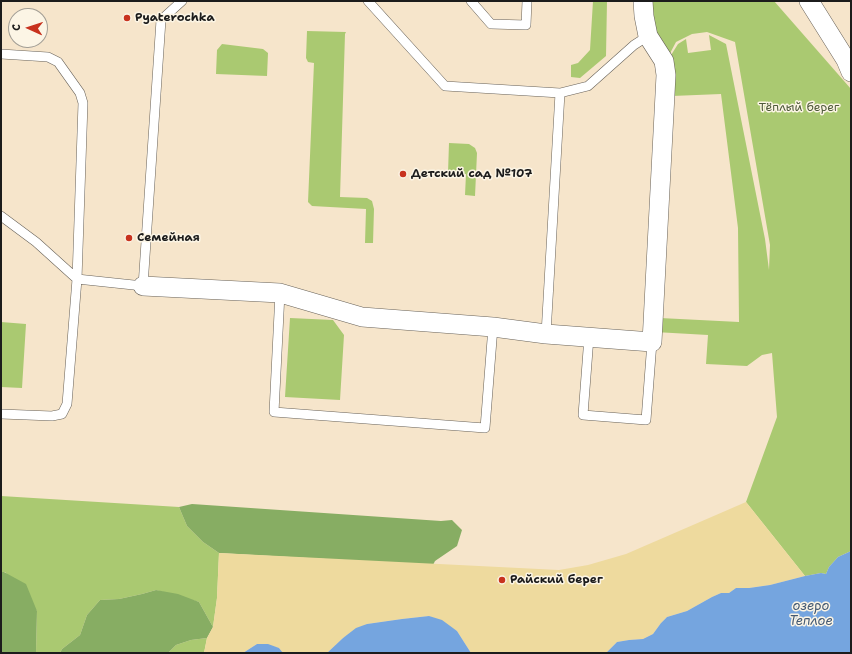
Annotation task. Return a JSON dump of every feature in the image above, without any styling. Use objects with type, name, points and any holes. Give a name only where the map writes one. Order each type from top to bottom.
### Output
[{"type":"street","points":[[144,286],[280,293],[362,317],[493,327],[546,334],[652,342],[666,75],[664,61],[648,36],[643,1]]},
{"type":"street","points":[[809,1],[846,60],[851,72]]},
{"type":"lane","points":[[1,216],[36,242],[77,279],[144,286],[161,20],[182,1]]},
{"type":"lane","points":[[368,1],[445,86],[560,93],[588,86],[634,45],[648,36]]},
{"type":"lane","points":[[471,1],[491,24],[526,25],[527,1]]},
{"type":"lane","points":[[1,54],[48,57],[58,62],[80,93],[84,103],[77,279],[67,404],[62,414],[52,416],[1,414]]},
{"type":"lane","points":[[546,334],[560,93]]},
{"type":"lane","points":[[280,293],[274,412],[485,428],[493,327]]},
{"type":"lane","points":[[589,337],[583,415],[646,420],[652,342]]},
{"type":"green space","points":[[593,1],[607,1],[606,56],[580,78],[571,77],[571,65],[578,63],[590,50]]},
{"type":"green space","name":"Тёплый берег","points":[[651,1],[774,1],[851,89],[851,551],[838,557],[829,567],[826,574],[821,573],[805,576],[746,502],[777,417],[772,353],[762,355],[747,366],[706,364],[708,335],[655,332],[660,318],[739,322],[738,228],[721,94],[672,96],[668,60],[678,44],[686,39],[688,53],[711,50],[709,35],[726,44],[765,239],[769,270],[770,245],[735,42],[707,32],[692,34],[676,42],[667,59],[650,26]]},
{"type":"green space","points":[[307,31],[346,32],[340,197],[367,198],[372,201],[374,209],[373,243],[365,243],[366,209],[312,206],[308,202],[314,63],[308,62],[306,58]]},
{"type":"green space","points":[[222,44],[263,49],[268,53],[267,76],[216,74],[217,50]]},
{"type":"green space","points":[[449,143],[469,144],[475,148],[477,153],[475,196],[465,195],[466,174],[448,173]]},
{"type":"green space","points":[[290,318],[333,320],[344,335],[340,400],[285,397]]},
{"type":"green space","points":[[1,322],[26,324],[22,388],[1,387]]},
{"type":"green space","points":[[1,496],[179,507],[187,526],[203,542],[219,553],[217,598],[213,627],[199,602],[156,590],[119,599],[100,600],[87,615],[80,635],[62,649],[60,653],[36,653],[37,611],[5,572],[1,572]]},
{"type":"green space","points":[[192,504],[441,521],[452,520],[462,530],[457,546],[435,561],[433,565],[219,553],[203,542],[187,526],[179,507]]},
{"type":"green space","points":[[1,572],[4,572],[26,584],[37,611],[36,653],[1,653]]},
{"type":"green space","points":[[156,590],[178,594],[199,602],[213,627],[207,638],[191,640],[176,645],[168,653],[60,653],[62,649],[80,635],[87,615],[100,600],[119,599]]},
{"type":"green space","points":[[207,638],[204,653],[168,653],[176,645],[191,640]]},
{"type":"sand","name":"Райский берег","points":[[746,502],[805,576],[770,585],[736,588],[729,593],[721,593],[687,611],[667,617],[653,634],[643,639],[617,642],[606,653],[471,653],[457,631],[429,616],[367,624],[343,638],[327,653],[283,653],[279,648],[257,644],[243,653],[204,653],[207,638],[213,627],[217,598],[219,553],[559,570],[588,565],[626,554]]},
{"type":"water","name":"озеро Теплое","points":[[851,551],[851,653],[606,653],[617,642],[643,639],[653,634],[667,617],[687,611],[721,593],[729,593],[736,588],[770,585],[805,576],[821,573],[826,574],[829,567],[838,557]]},
{"type":"water","points":[[429,616],[442,620],[457,631],[471,653],[327,653],[356,628],[367,624]]},
{"type":"water","points":[[257,644],[268,644],[279,648],[283,653],[243,653]]},
{"type":"place","name":"Pyaterochka","points":[[127,18]]},
{"type":"place","name":"Детский сад №107","points":[[403,174]]},
{"type":"place","name":"Семейная","points":[[129,238]]},
{"type":"place","name":"Райский берег","points":[[502,580]]}]
